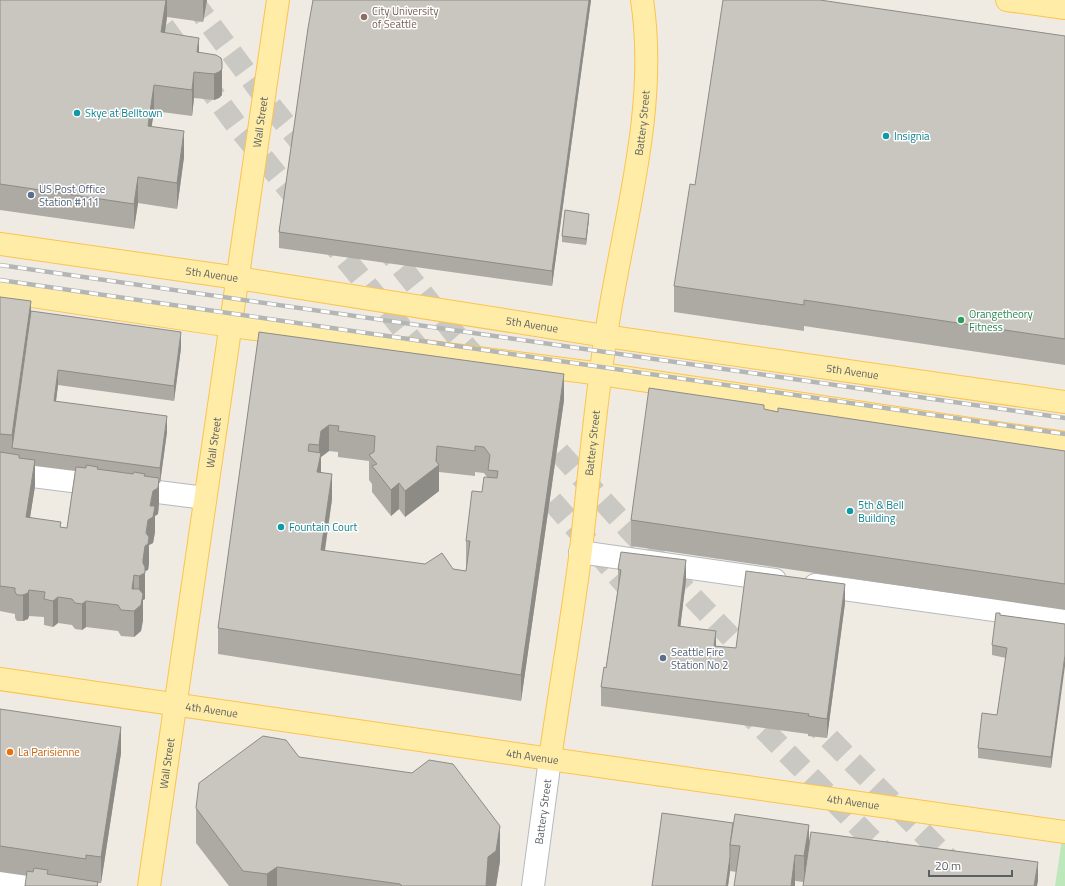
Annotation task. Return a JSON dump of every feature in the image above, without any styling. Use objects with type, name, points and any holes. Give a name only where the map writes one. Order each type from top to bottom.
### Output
[{"type":"main road","name":"Wall Street","points":[[149,886],[278,0]]},
{"type":"main road","name":"Battery Street","points":[[550,759],[580,552],[606,336],[637,159],[644,107],[647,73],[647,49],[642,0]]},
{"type":"main road","points":[[1007,0],[1065,8]]},
{"type":"main road","name":"5th Avenue","points":[[0,244],[238,278],[606,336],[1065,402]]},
{"type":"main road","points":[[0,292],[231,326],[601,374],[1065,443]]},
{"type":"main road","name":"4th Avenue","points":[[0,679],[1065,832]]},
{"type":"street","points":[[0,472],[205,498]]},
{"type":"street","points":[[580,552],[1065,620]]},
{"type":"street","name":"Battery Street","points":[[533,886],[550,759]]},
{"type":"street","points":[[0,880],[43,886]]},
{"type":"green space","points":[[1065,819],[1065,886],[1055,886]]},
{"type":"building","name":"Skye at Belltown","points":[[0,0],[166,0],[161,32],[199,38],[197,52],[216,55],[221,58],[222,62],[222,69],[214,74],[194,72],[192,90],[154,85],[148,126],[184,131],[177,183],[138,177],[134,204],[0,184]]},
{"type":"building","points":[[313,0],[589,0],[552,271],[279,232]]},
{"type":"building","name":"Insignia","points":[[723,0],[820,0],[1065,36],[1065,339],[804,300],[804,305],[674,286],[690,184],[695,185]]},
{"type":"building","points":[[565,210],[589,214],[586,239],[562,236]]},
{"type":"building","points":[[0,297],[31,301],[12,435],[0,434]]},
{"type":"building","points":[[31,311],[181,332],[174,386],[58,370],[54,401],[167,416],[160,468],[12,448]]},
{"type":"building","name":"Fountain Court","points":[[259,332],[564,374],[521,675],[218,628]],"holes":[[[329,425],[339,426],[338,431],[375,436],[374,452],[369,455],[377,464],[372,466],[391,490],[399,483],[405,491],[439,465],[436,461],[437,446],[475,451],[475,446],[484,447],[490,455],[488,470],[498,471],[497,478],[484,477],[482,492],[472,491],[466,541],[470,541],[466,571],[453,569],[442,553],[425,564],[321,550],[332,474],[317,472],[321,453],[308,451],[309,444],[319,445],[321,431]]]},
{"type":"building","name":"5th & Bell Building","points":[[649,388],[764,405],[764,409],[778,412],[778,408],[1065,451],[1065,584],[631,520]]},
{"type":"building","points":[[0,452],[19,455],[19,458],[35,460],[26,517],[61,522],[60,527],[67,528],[76,467],[86,468],[86,465],[98,467],[97,469],[133,474],[134,472],[145,474],[144,476],[159,478],[158,488],[153,491],[150,506],[155,506],[153,517],[148,520],[146,533],[149,537],[148,544],[145,546],[143,560],[145,573],[139,576],[134,575],[132,589],[139,589],[143,594],[141,605],[134,611],[121,610],[118,605],[86,601],[82,604],[75,603],[72,599],[58,597],[53,601],[44,599],[45,592],[29,590],[28,593],[17,595],[15,588],[0,586]]},
{"type":"building","name":"Seattle Fire Station No 2","points":[[621,552],[686,560],[678,626],[716,631],[714,646],[736,648],[746,571],[845,584],[827,719],[808,716],[809,714],[601,687],[604,667],[606,668],[621,570],[618,569]]},
{"type":"building","points":[[996,613],[1000,613],[1000,615],[1065,624],[1065,655],[1051,757],[978,748],[982,713],[997,715],[1007,648],[992,645]]},
{"type":"building","points":[[0,709],[121,727],[101,857],[86,855],[86,859],[0,846]]},
{"type":"building","points":[[263,736],[286,740],[299,757],[412,773],[429,760],[453,764],[500,826],[496,851],[488,857],[486,886],[402,886],[400,884],[277,867],[267,874],[243,871],[196,808],[199,783]]},
{"type":"building","points":[[662,813],[733,823],[726,886],[652,886]]},
{"type":"building","points":[[735,814],[809,825],[804,856],[795,855],[791,886],[734,886],[740,846],[730,845]]},
{"type":"building","points":[[811,832],[1038,862],[1034,886],[803,886]]},
{"type":"building","points":[[34,868],[48,870],[47,874],[98,882],[97,886],[25,886],[27,871],[33,872]]},
{"type":"tunnel","points":[[144,0],[237,126],[304,208]]},
{"type":"tunnel","points":[[192,0],[275,111],[312,156]]},
{"type":"tunnel","points":[[325,234],[428,360]]},
{"type":"tunnel","points":[[381,242],[455,334],[485,368]]},
{"type":"tunnel","points":[[537,427],[646,547],[757,664]]},
{"type":"tunnel","points":[[530,476],[638,599]]},
{"type":"tunnel","points":[[741,706],[917,886]]},
{"type":"tunnel","points":[[806,715],[975,886]]},
{"type":"railway","points":[[0,265],[1065,418]]},
{"type":"railway","points":[[0,280],[1065,434]]},
{"type":"place","name":"City University of Seattle","points":[[364,17]]},
{"type":"place","name":"Skye at Belltown","points":[[77,113]]},
{"type":"place","name":"Insignia","points":[[886,136]]},
{"type":"place","name":"US Post Office Station #111","points":[[31,195]]},
{"type":"place","name":"Orangetheory Fitness","points":[[961,320]]},
{"type":"place","name":"5th & Bell Building","points":[[850,511]]},
{"type":"place","name":"Fountain Court","points":[[281,527]]},
{"type":"place","name":"Seattle Fire Station No 2","points":[[663,658]]},
{"type":"place","name":"La Parisienne","points":[[10,752]]}]
